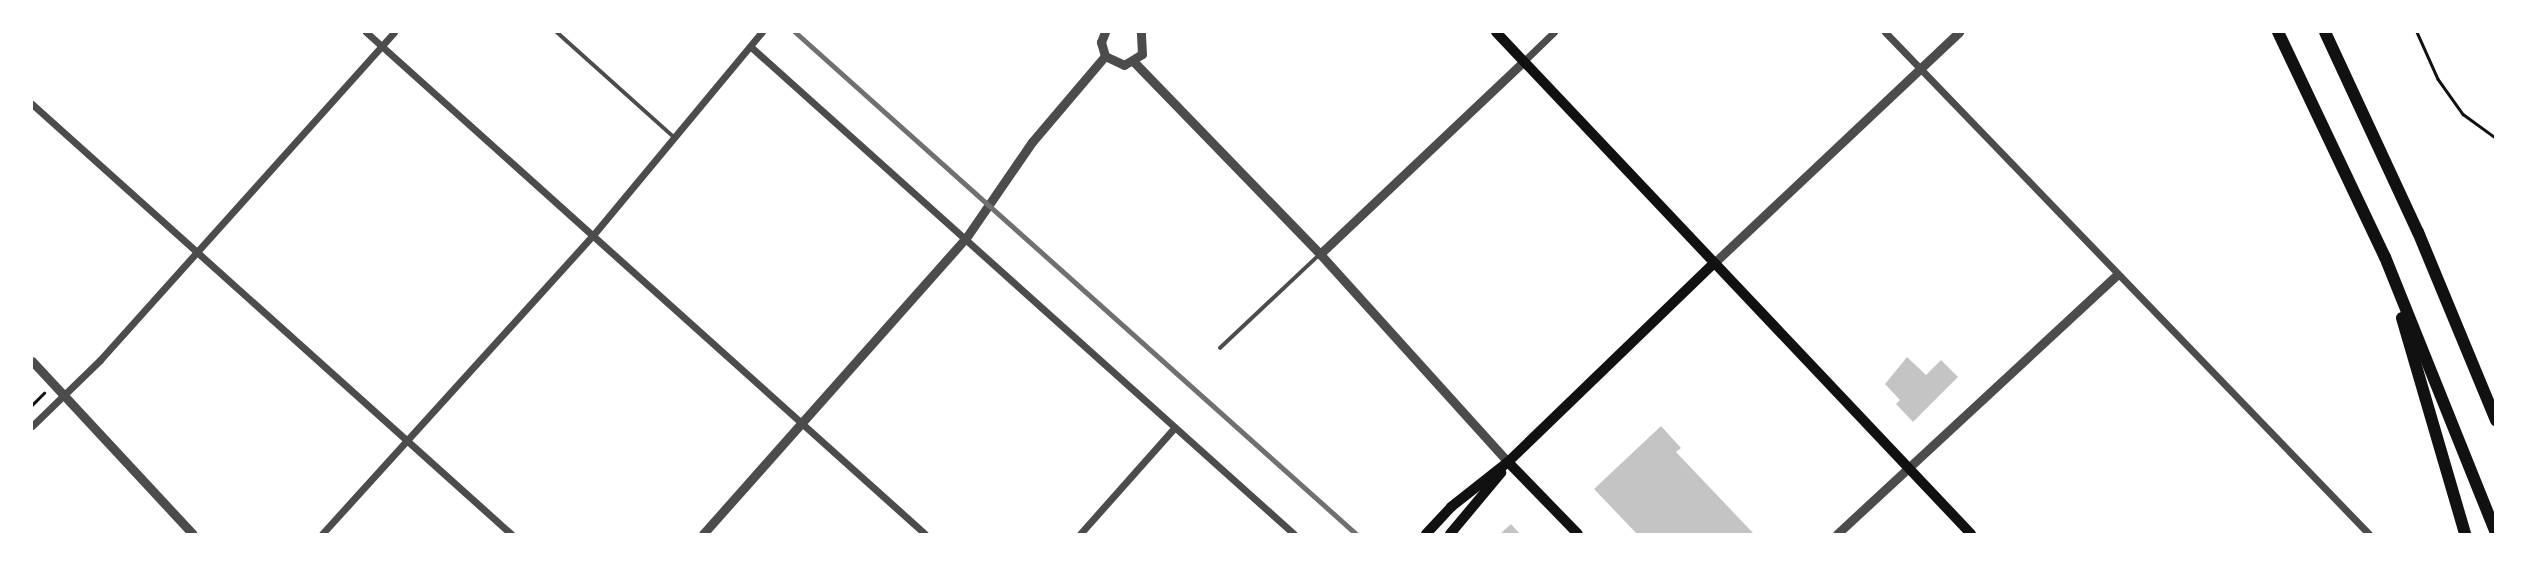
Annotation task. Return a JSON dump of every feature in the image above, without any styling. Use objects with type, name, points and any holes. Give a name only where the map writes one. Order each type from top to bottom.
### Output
[{"type":"highway","points":[[2278,32],[2385,257],[2496,534]]},
{"type":"highway","points":[[2325,32],[2367,117],[2496,418]]},
{"type":"highway","points":[[2385,257],[2465,534]]},
{"type":"main road","points":[[1496,32],[1971,534]]},
{"type":"main road","points":[[1426,534],[1451,506],[1508,462],[1714,263]]},
{"type":"main road","points":[[1450,534],[1508,462]]},
{"type":"main road","points":[[1508,462],[1578,534]]},
{"type":"street","points":[[366,32],[925,534]]},
{"type":"street","points":[[32,426],[64,396],[394,32]]},
{"type":"street","points":[[322,534],[405,439],[594,234],[762,32]]},
{"type":"street","points":[[1105,32],[1101,41],[1105,56],[1117,64],[1134,62],[1144,48],[1141,32]]},
{"type":"street","points":[[1320,254],[1554,32]]},
{"type":"street","points":[[1885,32],[2369,534]]},
{"type":"street","points":[[1714,263],[1959,32]]},
{"type":"street","points":[[751,47],[1294,534]]},
{"type":"street","points":[[703,534],[966,238],[1032,142],[1105,56]]},
{"type":"street","points":[[1134,62],[1320,254],[1508,462]]},
{"type":"street","points":[[32,104],[511,534]]},
{"type":"street","points":[[1837,534],[2117,275]]},
{"type":"street","points":[[32,362],[193,534]]},
{"type":"street","points":[[1080,534],[1174,428]]},
{"type":"lane","points":[[557,32],[674,137]]},
{"type":"lane","points":[[1220,348],[1320,254]]},
{"type":"path","points":[[2417,32],[2438,79],[2463,114],[2496,138]]},
{"type":"path","points":[[32,405],[54,385]]},
{"type":"building","points":[[1907,357],[1926,375],[1941,360],[1958,377],[1913,422],[1896,404],[1900,400],[1885,384]]},
{"type":"building","points":[[1661,426],[1681,448],[1676,452],[1754,534],[1637,534],[1594,489]]},
{"type":"building","points":[[1511,524],[1520,534],[1500,534]]},
{"type":"railway","points":[[795,32],[1356,534]]}]
